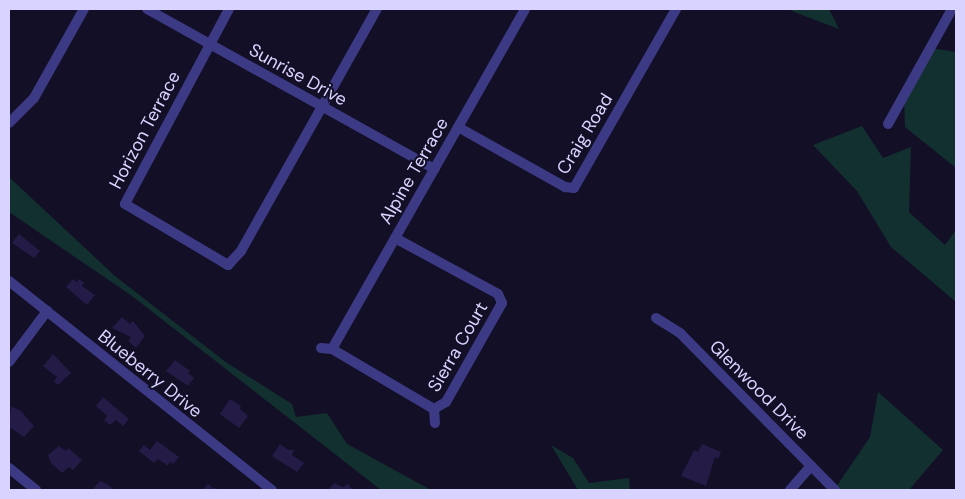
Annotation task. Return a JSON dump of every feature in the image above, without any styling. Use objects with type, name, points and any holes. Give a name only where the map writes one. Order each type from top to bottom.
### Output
[{"type":"street","points":[[9,123],[31,103],[84,9]]},
{"type":"street","name":"Sunrise Drive","points":[[148,9],[434,169]]},
{"type":"street","name":"Horizon Terrace","points":[[229,9],[209,43],[125,204],[223,264],[236,260],[321,106]]},
{"type":"street","points":[[321,106],[376,9]]},
{"type":"street","name":"Alpine Terrace","points":[[326,349],[394,238],[525,9]]},
{"type":"street","name":"Craig Road","points":[[458,127],[565,188],[574,188],[676,9]]},
{"type":"street","points":[[888,124],[952,9]]},
{"type":"street","name":"Sierra Court","points":[[326,349],[434,408],[442,408],[446,402],[502,303],[498,294],[394,238]]},
{"type":"street","name":"Blueberry Drive","points":[[9,281],[272,490]]},
{"type":"street","points":[[9,362],[47,311]]},
{"type":"street","name":"Glenwood Drive","points":[[656,318],[680,333],[835,490]]},
{"type":"street","name":"Sierra Court","points":[[434,408],[436,423]]},
{"type":"street","points":[[790,490],[811,466]]},
{"type":"street","points":[[9,468],[36,490]]},
{"type":"green space","points":[[789,9],[829,9],[839,29],[794,12]]},
{"type":"green space","points":[[930,48],[956,52],[956,168],[905,127],[904,97]]},
{"type":"green space","points":[[862,126],[883,158],[911,147],[909,212],[945,245],[956,230],[956,302],[891,247],[857,191],[813,145]]},
{"type":"green space","points":[[9,177],[115,276],[227,363],[292,404],[296,417],[327,413],[347,444],[431,490],[381,490],[132,296],[9,212]]},
{"type":"green space","points":[[878,392],[943,450],[909,490],[834,490],[870,437]]},
{"type":"green space","points":[[551,445],[573,458],[589,483],[629,478],[630,490],[578,490]]},
{"type":"building","points":[[19,234],[40,251],[34,258],[12,243]]},
{"type":"building","points":[[73,279],[77,282],[79,279],[84,283],[82,286],[95,295],[87,305],[66,287]]},
{"type":"building","points":[[122,317],[130,324],[133,321],[145,336],[136,348],[128,341],[131,337],[112,328]]},
{"type":"building","points":[[53,354],[71,373],[58,385],[54,381],[57,377],[43,366]]},
{"type":"building","points":[[175,360],[190,371],[188,373],[194,378],[188,386],[166,371]]},
{"type":"building","points":[[103,397],[129,419],[123,426],[116,420],[110,425],[104,420],[107,416],[96,406]]},
{"type":"building","points":[[230,399],[241,406],[240,409],[248,416],[239,428],[220,414]]},
{"type":"building","points":[[11,406],[21,411],[34,426],[24,437],[9,427]]},
{"type":"building","points":[[157,441],[179,457],[173,464],[170,462],[168,466],[158,459],[154,463],[139,451],[144,445],[150,450]]},
{"type":"building","points":[[280,444],[288,450],[294,450],[292,455],[304,463],[297,472],[272,456]]},
{"type":"building","points":[[702,444],[721,452],[718,459],[715,457],[706,486],[681,476],[694,450],[698,452]]},
{"type":"building","points":[[59,446],[66,451],[68,448],[82,460],[73,470],[69,467],[62,473],[51,463],[48,455]]},
{"type":"building","points":[[100,481],[107,484],[114,490],[92,490]]},
{"type":"building","points":[[334,483],[343,487],[348,484],[353,490],[328,490]]},
{"type":"building","points":[[208,484],[213,488],[219,489],[203,490]]}]
